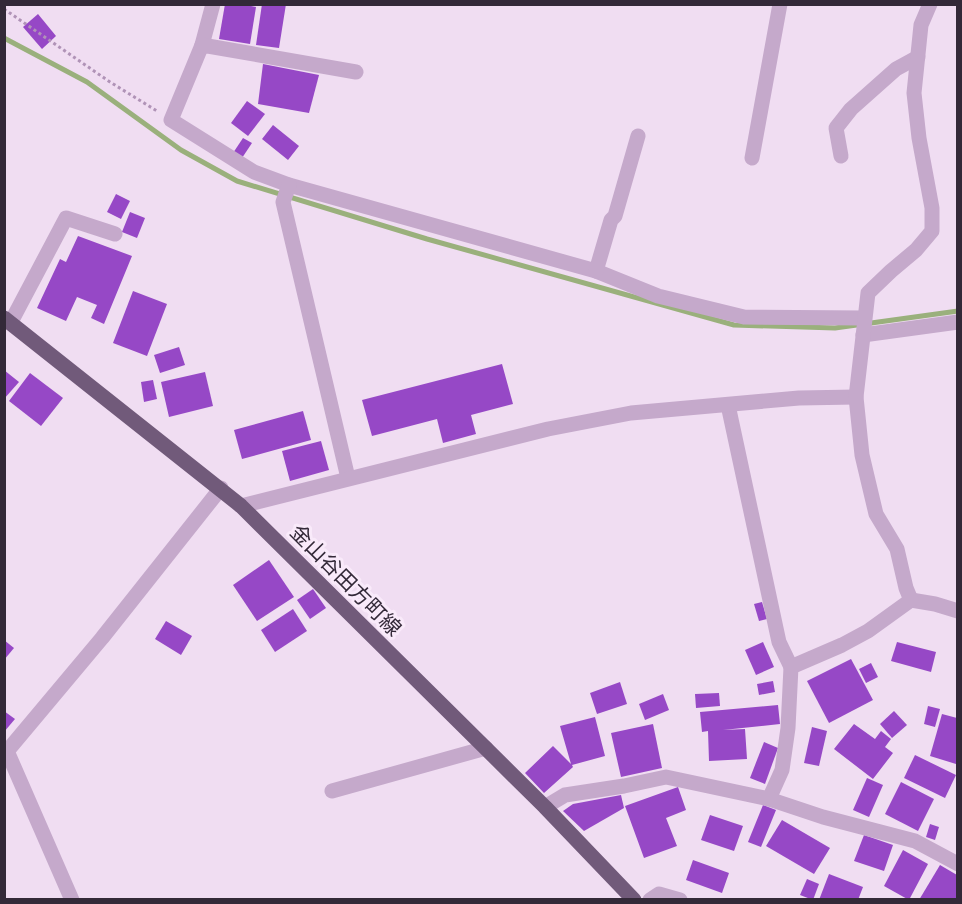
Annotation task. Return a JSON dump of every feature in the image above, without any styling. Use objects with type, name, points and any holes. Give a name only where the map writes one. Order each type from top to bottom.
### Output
[{"type":"main road","name":"金山谷田方町線","points":[[8,320],[241,506],[545,807],[634,900]]},
{"type":"street","points":[[213,4],[202,45],[171,120],[254,172],[289,185],[596,271],[658,296],[744,317],[864,318]]},
{"type":"street","points":[[752,158],[780,4]]},
{"type":"street","points":[[911,600],[897,549],[876,514],[862,455],[856,397],[868,293],[916,250],[932,231],[932,208],[919,138],[914,93],[921,4]]},
{"type":"street","points":[[921,25],[930,4]]},
{"type":"street","points":[[202,45],[356,72]]},
{"type":"street","points":[[841,156],[837,128],[851,109],[896,69],[918,57]]},
{"type":"street","points":[[596,271],[611,220],[615,216],[638,136]]},
{"type":"street","points":[[289,185],[284,201],[348,478]]},
{"type":"street","points":[[8,320],[66,218],[115,234]]},
{"type":"street","points":[[863,335],[957,322]]},
{"type":"street","points":[[241,506],[548,429],[631,414],[799,398],[856,397]]},
{"type":"street","points":[[728,405],[779,642],[791,667],[788,728],[782,770],[769,799]]},
{"type":"street","points":[[72,900],[6,753],[102,638],[220,488]]},
{"type":"street","points":[[791,667],[868,631],[911,600],[957,610]]},
{"type":"street","points":[[332,791],[486,748]]},
{"type":"street","points":[[545,807],[565,795],[666,777],[769,799],[824,817],[915,841],[957,864]]},
{"type":"street","points":[[650,900],[659,894],[680,900]]},
{"type":"path","points":[[4,9],[110,82],[171,120]]},
{"type":"building","points":[[225,4],[256,7],[250,44],[219,39]]},
{"type":"building","points":[[262,4],[286,4],[279,48],[256,45]]},
{"type":"building","points":[[38,14],[56,36],[42,49],[23,27]]},
{"type":"building","points":[[263,64],[319,75],[309,113],[258,104]]},
{"type":"building","points":[[247,101],[265,114],[248,136],[231,123]]},
{"type":"building","points":[[273,125],[299,146],[288,160],[262,139]]},
{"type":"building","points":[[243,138],[252,143],[242,158],[233,153]]},
{"type":"building","points":[[116,194],[130,201],[121,219],[107,212]]},
{"type":"building","points":[[130,212],[145,218],[137,238],[122,232]]},
{"type":"building","points":[[78,236],[132,256],[104,324],[91,318],[97,305],[77,297],[66,321],[37,308],[60,259],[66,262]]},
{"type":"building","points":[[133,291],[167,304],[147,356],[113,343]]},
{"type":"building","points":[[179,347],[185,365],[160,373],[154,355]]},
{"type":"building","points":[[502,364],[513,404],[471,415],[476,434],[443,443],[437,419],[372,436],[362,400]]},
{"type":"building","points":[[4,370],[19,382],[4,399]]},
{"type":"building","points":[[205,372],[213,406],[169,417],[161,382]]},
{"type":"building","points":[[30,373],[63,398],[41,426],[9,401]]},
{"type":"building","points":[[153,380],[157,399],[144,402],[141,382]]},
{"type":"building","points":[[303,411],[311,440],[242,459],[234,430]]},
{"type":"building","points":[[321,441],[329,470],[290,481],[282,451]]},
{"type":"building","points":[[269,560],[294,597],[257,621],[233,585]]},
{"type":"building","points":[[313,589],[326,608],[310,619],[297,600]]},
{"type":"building","points":[[762,602],[767,619],[759,621],[754,604]]},
{"type":"building","points":[[293,609],[307,631],[275,652],[261,630]]},
{"type":"building","points":[[166,621],[192,636],[181,655],[155,639]]},
{"type":"building","points":[[4,640],[14,648],[4,660]]},
{"type":"building","points":[[763,642],[774,667],[756,675],[745,650]]},
{"type":"building","points":[[897,642],[936,652],[931,672],[891,661]]},
{"type":"building","points":[[851,659],[873,700],[829,723],[807,681]]},
{"type":"building","points":[[871,663],[878,677],[866,683],[859,669]]},
{"type":"building","points":[[773,681],[775,692],[759,695],[757,684]]},
{"type":"building","points":[[620,682],[627,704],[597,714],[590,693]]},
{"type":"building","points":[[719,693],[720,706],[696,708],[695,694]]},
{"type":"building","points":[[663,694],[669,710],[645,720],[639,704]]},
{"type":"building","points":[[778,705],[780,724],[723,730],[745,729],[747,759],[709,761],[708,731],[702,732],[700,712]]},
{"type":"building","points":[[928,706],[940,709],[935,727],[924,724]]},
{"type":"building","points":[[4,711],[15,719],[4,732]]},
{"type":"building","points":[[894,711],[907,725],[892,738],[880,724]]},
{"type":"building","points":[[942,714],[957,718],[956,764],[930,756]]},
{"type":"building","points":[[595,717],[605,756],[572,765],[573,767],[544,793],[525,773],[553,746],[571,764],[560,726]]},
{"type":"building","points":[[653,724],[662,768],[621,777],[611,733]]},
{"type":"building","points":[[854,724],[875,739],[881,731],[891,739],[885,747],[893,753],[873,779],[834,749]]},
{"type":"building","points":[[812,727],[827,731],[819,766],[804,763]]},
{"type":"building","points":[[764,742],[778,748],[765,784],[750,778]]},
{"type":"building","points":[[915,755],[956,775],[945,798],[904,778]]},
{"type":"building","points":[[867,778],[883,785],[869,817],[853,810]]},
{"type":"building","points":[[901,782],[934,799],[918,831],[885,814]]},
{"type":"building","points":[[678,787],[686,810],[666,818],[677,846],[644,858],[625,806]]},
{"type":"building","points":[[621,795],[624,808],[584,831],[563,811],[573,804]]},
{"type":"building","points":[[763,805],[776,810],[761,847],[748,842]]},
{"type":"building","points":[[710,815],[743,826],[734,851],[701,840]]},
{"type":"building","points":[[782,820],[830,848],[814,874],[766,846]]},
{"type":"building","points":[[930,824],[939,827],[935,840],[926,837]]},
{"type":"building","points":[[864,835],[893,845],[884,871],[854,861]]},
{"type":"building","points":[[903,850],[928,864],[909,900],[884,886]]},
{"type":"building","points":[[693,860],[729,873],[722,893],[686,880]]},
{"type":"building","points":[[940,865],[957,875],[957,900],[919,900]]},
{"type":"building","points":[[829,874],[863,887],[858,900],[819,900]]},
{"type":"building","points":[[807,879],[819,884],[813,900],[800,895]]},
{"type":"waterway","points":[[4,38],[87,82],[181,150],[237,181],[427,239],[734,325],[835,328],[958,311]]}]
